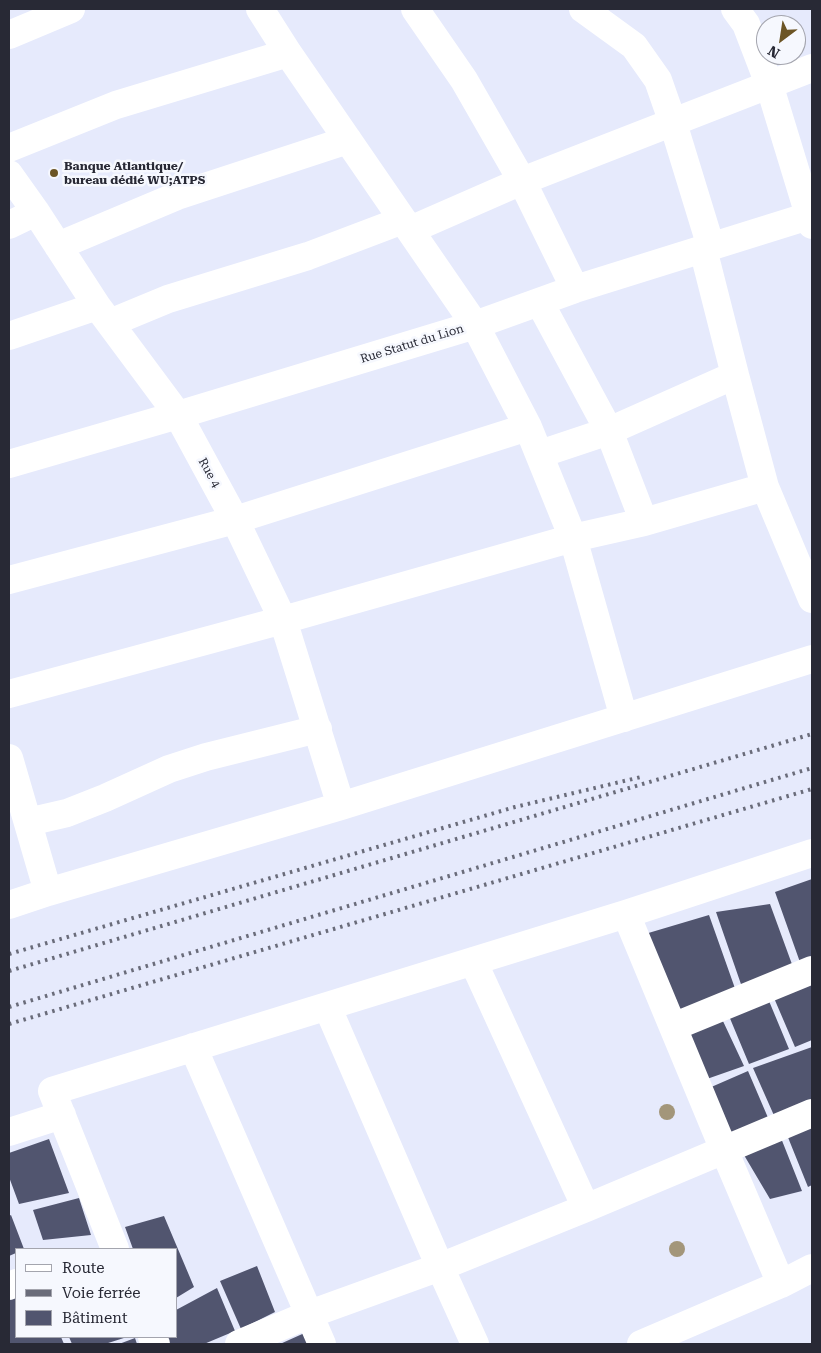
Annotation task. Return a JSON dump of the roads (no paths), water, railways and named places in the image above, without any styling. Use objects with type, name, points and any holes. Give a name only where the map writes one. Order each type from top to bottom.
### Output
[{"type":"street","points":[[9,35],[71,9]]},
{"type":"street","points":[[260,9],[288,53],[475,325],[528,427],[573,538],[624,718]]},
{"type":"street","points":[[415,9],[464,80],[522,181],[575,289]]},
{"type":"street","points":[[583,9],[634,46],[658,80],[673,123],[707,248],[735,375],[765,487],[811,594]]},
{"type":"street","points":[[735,9],[746,24],[770,84],[811,219]]},
{"type":"street","points":[[9,148],[116,105],[288,53]]},
{"type":"street","points":[[9,336],[168,299],[406,225],[812,68]]},
{"type":"street","points":[[58,246],[177,196],[348,140]]},
{"type":"street","name":"Rue 4","points":[[9,174],[104,314],[178,415],[235,520],[283,620],[341,806]]},
{"type":"street","points":[[9,226],[36,212]]},
{"type":"street","name":"Rue Statut du Lion","points":[[9,464],[475,325],[575,289],[707,248],[811,219]]},
{"type":"street","points":[[540,303],[609,431],[644,522]]},
{"type":"street","points":[[540,454],[609,431],[735,375]]},
{"type":"street","points":[[9,580],[235,520],[528,427]]},
{"type":"street","points":[[9,694],[283,620],[573,538],[644,522],[765,487]]},
{"type":"street","points":[[9,905],[341,806],[812,659]]},
{"type":"street","points":[[28,822],[67,813],[169,768],[318,729]]},
{"type":"street","points":[[9,758],[14,794],[28,822],[48,892]]},
{"type":"street","points":[[109,1247],[52,1091],[626,914],[812,853]]},
{"type":"street","points":[[626,914],[782,1284]]},
{"type":"street","points":[[473,960],[586,1208]]},
{"type":"street","points":[[673,1027],[812,970]]},
{"type":"street","points":[[327,1006],[475,1344]]},
{"type":"street","points":[[193,1047],[322,1344]]},
{"type":"street","points":[[239,1344],[310,1314],[440,1267],[812,1113]]},
{"type":"street","points":[[9,1132],[62,1115]]},
{"type":"street","points":[[657,1341],[782,1284],[812,1268]]},
{"type":"railway","points":[[9,971],[812,734]]},
{"type":"railway","points":[[9,1007],[812,768]]},
{"type":"railway","points":[[9,954],[515,807],[641,777]]},
{"type":"railway","points":[[9,1024],[812,789]]},
{"type":"place","name":"Banque Atlantique/ bureau dédié WU;ATPS","points":[[54,173]]}]
